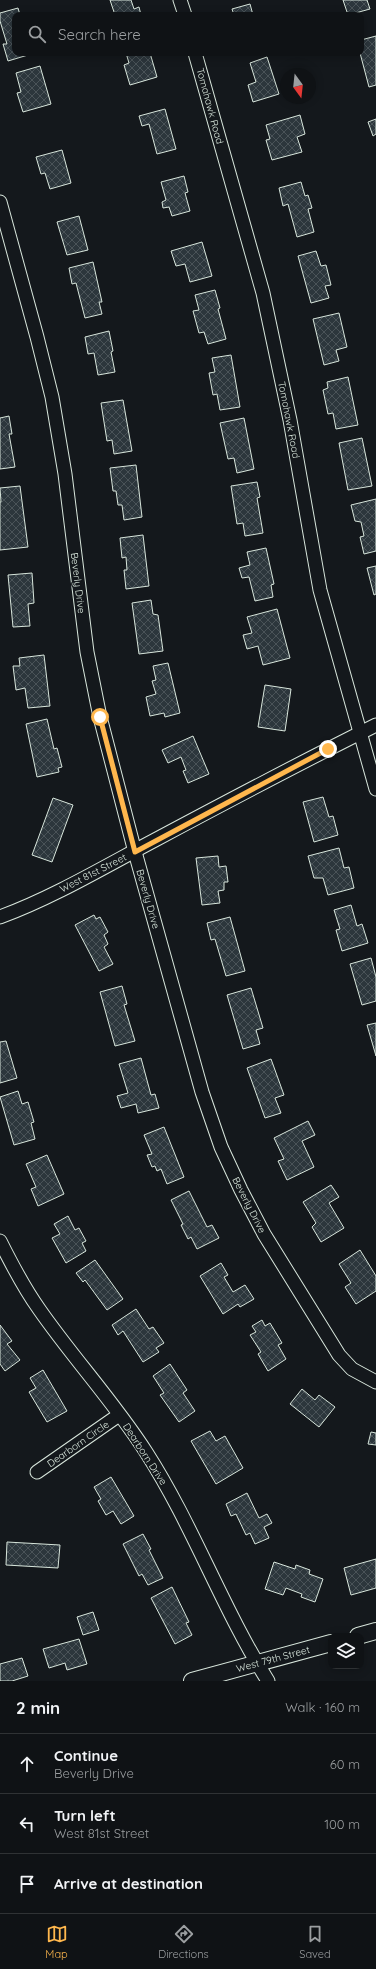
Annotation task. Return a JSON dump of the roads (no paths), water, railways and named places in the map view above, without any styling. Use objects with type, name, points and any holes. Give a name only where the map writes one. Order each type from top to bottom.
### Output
[{"type":"street","points":[[180,0],[183,12]]},
{"type":"street","name":"Tomahawk Road","points":[[196,56],[263,293],[290,420],[320,590],[376,789]]},
{"type":"street","name":"Beverly Drive","points":[[0,202],[52,398],[65,474],[87,652],[112,765],[202,1092],[221,1147],[264,1234],[339,1355],[352,1369],[376,1382]]},
{"type":"street","name":"West 81st Street","points":[[0,917],[50,896],[376,725]]},
{"type":"street","name":"Dearborn Drive","points":[[0,1241],[39,1309],[146,1452],[177,1505],[245,1644],[268,1681]]},
{"type":"street","name":"Dearborn Circle","points":[[37,1472],[119,1415]]},
{"type":"street","points":[[364,1634],[376,1631]]},
{"type":"street","name":"West 79th Street","points":[[192,1681],[328,1644]]}]
